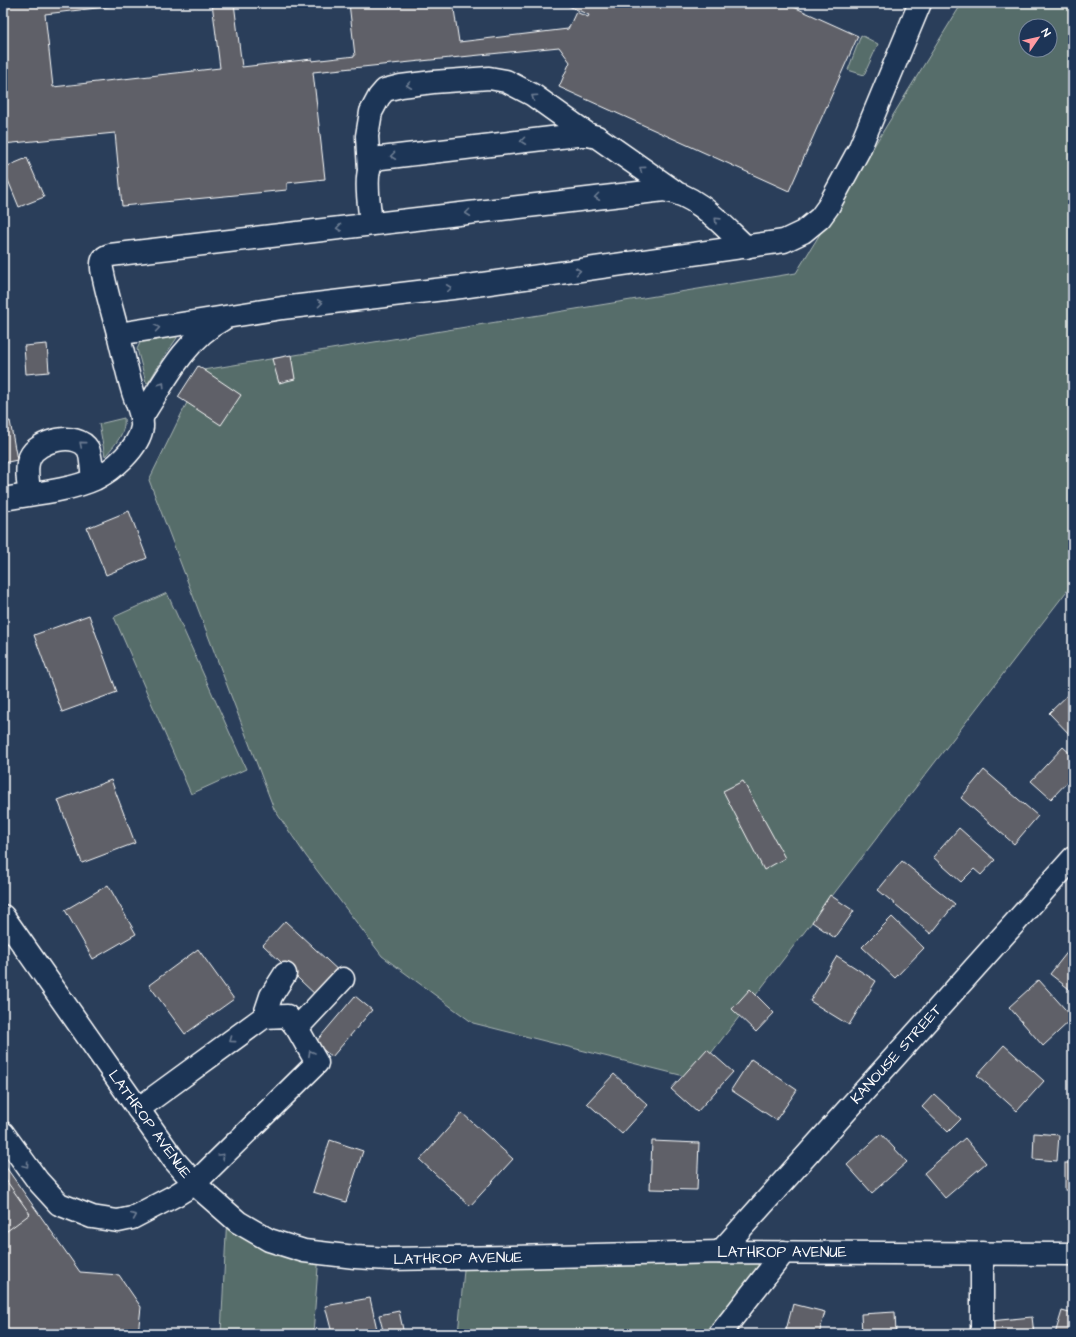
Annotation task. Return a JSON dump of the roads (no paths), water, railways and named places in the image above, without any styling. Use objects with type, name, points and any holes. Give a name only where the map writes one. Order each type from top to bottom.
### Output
[{"type":"street","points":[[118,334],[282,308],[461,287],[784,242],[803,232],[820,218],[828,207],[859,150],[920,3]]},
{"type":"street","points":[[371,224],[368,187],[369,170],[367,136],[371,112],[379,97],[385,90],[401,86],[440,81],[489,78],[506,81],[533,95],[589,134],[597,137],[674,191],[704,208],[746,247]]},
{"type":"street","points":[[369,170],[374,160],[381,158],[589,134]]},
{"type":"street","points":[[3,499],[66,488],[93,479],[107,472],[119,463],[128,453],[141,432],[141,418],[102,269],[102,260],[106,256],[652,191],[674,191]]},
{"type":"street","points":[[141,418],[176,365],[198,337],[219,321],[237,315]]},
{"type":"street","points":[[30,494],[28,469],[29,458],[38,447],[50,442],[69,439],[81,441],[88,449],[90,454],[93,479]]},
{"type":"street","name":"KANOUSE STREET","points":[[720,1252],[1073,858]]},
{"type":"street","name":"LATHROP AVENUE","points":[[3,916],[174,1160],[194,1184],[238,1222],[270,1240],[304,1251],[355,1258],[511,1257],[720,1252],[1073,1254]]},
{"type":"street","points":[[264,1017],[271,996],[285,974]]},
{"type":"street","points":[[297,1028],[343,979]]},
{"type":"street","points":[[3,1133],[38,1181],[59,1204],[92,1217],[118,1221],[132,1218],[194,1184],[316,1063],[297,1028],[287,1016],[264,1017],[138,1109]]},
{"type":"street","points":[[720,1334],[784,1252]]},
{"type":"street","points":[[982,1253],[982,1334]]}]
